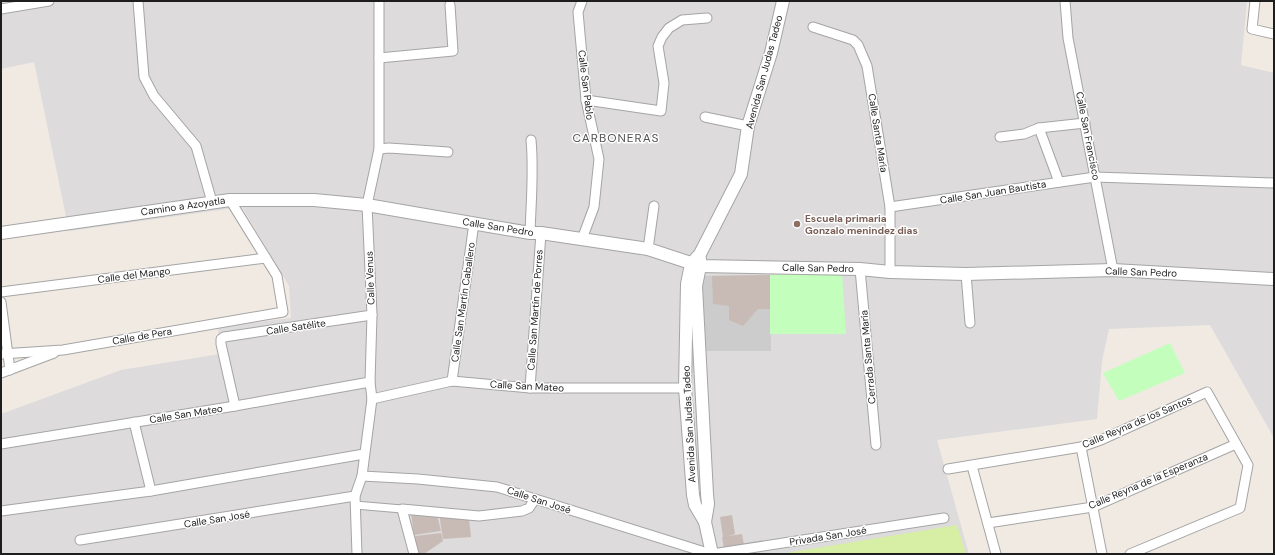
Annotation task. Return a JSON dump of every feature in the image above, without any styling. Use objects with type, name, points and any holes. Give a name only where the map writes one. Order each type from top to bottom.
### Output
[{"type":"street","points":[[1,9],[49,1]]},
{"type":"street","points":[[138,1],[144,77],[154,96],[196,146],[212,202]]},
{"type":"street","name":"Calle Venus","points":[[357,554],[355,501],[362,476],[372,399],[370,382],[372,315],[367,205],[379,149],[379,1]]},
{"type":"street","name":"Calle San Pablo","points":[[582,1],[578,12],[586,100],[599,159],[594,207],[582,239]]},
{"type":"street","name":"Avenida San Judas Tadeo","points":[[712,554],[705,522],[695,505],[693,495],[685,388],[687,284],[700,254],[741,174],[748,126],[771,53],[783,1]]},
{"type":"street","name":"Calle San Francisco","points":[[1064,1],[1068,38],[1086,123],[1113,270]]},
{"type":"street","points":[[1255,1],[1252,29],[1274,34]]},
{"type":"street","points":[[379,58],[453,51],[450,5]]},
{"type":"street","points":[[586,100],[661,111],[664,83],[658,46],[662,36],[669,28],[682,20],[707,18]]},
{"type":"street","name":"Calle Santa María","points":[[813,26],[853,40],[858,45],[867,66],[890,207],[890,272]]},
{"type":"street","points":[[705,117],[748,126]]},
{"type":"street","points":[[1000,137],[1024,134],[1039,128],[1086,123]]},
{"type":"street","points":[[1039,128],[1059,182]]},
{"type":"street","name":"Calle San Martín de Porres","points":[[530,388],[536,233],[532,190],[531,140]]},
{"type":"street","points":[[379,149],[389,148],[448,152]]},
{"type":"street","name":"Calle San Juan Bautista","points":[[890,207],[1096,177],[1274,183]]},
{"type":"street","points":[[230,200],[266,258]]},
{"type":"street","name":"Camino a Azoyatla","points":[[1,233],[230,200],[314,200],[367,205]]},
{"type":"street","name":"Calle San Pedro","points":[[367,205],[536,233],[648,249],[696,265],[860,269],[890,272],[966,274],[1113,270],[1274,279]]},
{"type":"street","points":[[648,249],[654,206]]},
{"type":"street","name":"Calle San Martín Caballero","points":[[452,381],[474,223]]},
{"type":"street","name":"Calle del Mango","points":[[1,292],[266,258]]},
{"type":"street","name":"Calle de Pera","points":[[4,353],[62,350],[283,312],[277,276],[266,258]]},
{"type":"street","name":"Avenida San Judas Tadeo","points":[[696,265],[708,504],[705,522]]},
{"type":"street","name":"Cerrada Santa María","points":[[860,269],[876,445]]},
{"type":"street","points":[[966,274],[970,323]]},
{"type":"street","points":[[1,302],[4,353],[10,370]]},
{"type":"street","name":"Calle Satélite","points":[[234,406],[221,344],[221,339],[224,337],[372,315]]},
{"type":"street","points":[[1,373],[62,350]]},
{"type":"street","name":"Calle San Mateo","points":[[372,399],[452,381],[530,388],[685,388]]},
{"type":"street","name":"Calle San Mateo","points":[[1,444],[370,382]]},
{"type":"street","name":"Calle Reyna de los Santos","points":[[948,470],[1081,447],[1101,440],[1207,392],[1236,444]]},
{"type":"street","points":[[134,422],[151,491]]},
{"type":"street","points":[[1130,554],[1240,508],[1248,465],[1236,444]]},
{"type":"street","name":"Calle Reyna de la Esperanza","points":[[988,523],[1093,507],[1236,444]]},
{"type":"street","points":[[1081,447],[1102,554]]},
{"type":"street","points":[[1,511],[151,491],[364,454]]},
{"type":"street","points":[[972,466],[996,554]]},
{"type":"street","name":"Calle San José","points":[[362,476],[418,479],[497,487],[712,554]]},
{"type":"street","points":[[355,501],[402,509],[479,516],[522,511],[528,508],[535,499]]},
{"type":"street","name":"Calle San José","points":[[80,540],[355,501]]},
{"type":"street","points":[[402,509],[414,554]]},
{"type":"street","name":"Privada San José","points":[[712,554],[944,518]]},
{"type":"shaded area","name":"CARBONERAS","points":[[1,1],[1247,1],[1241,65],[1274,73],[1274,438],[1210,325],[1109,329],[1102,361],[1097,419],[937,440],[969,554],[1,554],[1,414],[121,370],[220,354],[218,327],[291,318],[289,286],[242,207],[69,231],[34,62],[1,69]]},
{"type":"shaded area","points":[[770,275],[771,351],[700,351],[699,276]]},
{"type":"green space","points":[[842,273],[846,334],[770,334],[770,275]]},
{"type":"green space","points":[[1170,343],[1185,373],[1119,401],[1103,373]]},
{"type":"green space","points":[[957,525],[966,554],[780,554]]},
{"type":"building","points":[[770,275],[770,309],[758,309],[743,326],[729,320],[729,306],[713,304],[712,276]]},
{"type":"building","points":[[411,513],[437,515],[441,531],[414,535]]},
{"type":"building","points":[[439,514],[469,519],[471,537],[443,539]]},
{"type":"building","points":[[732,515],[735,534],[728,536],[742,534],[744,545],[724,549],[720,517]]},
{"type":"building","points":[[441,533],[443,541],[424,554],[417,554],[415,536]]},
{"type":"place","name":"Escuela primaria Gonzalo menindez dias","points":[[797,224]]},
{"type":"district","name":"CARBONERAS","points":[[616,138]]}]
